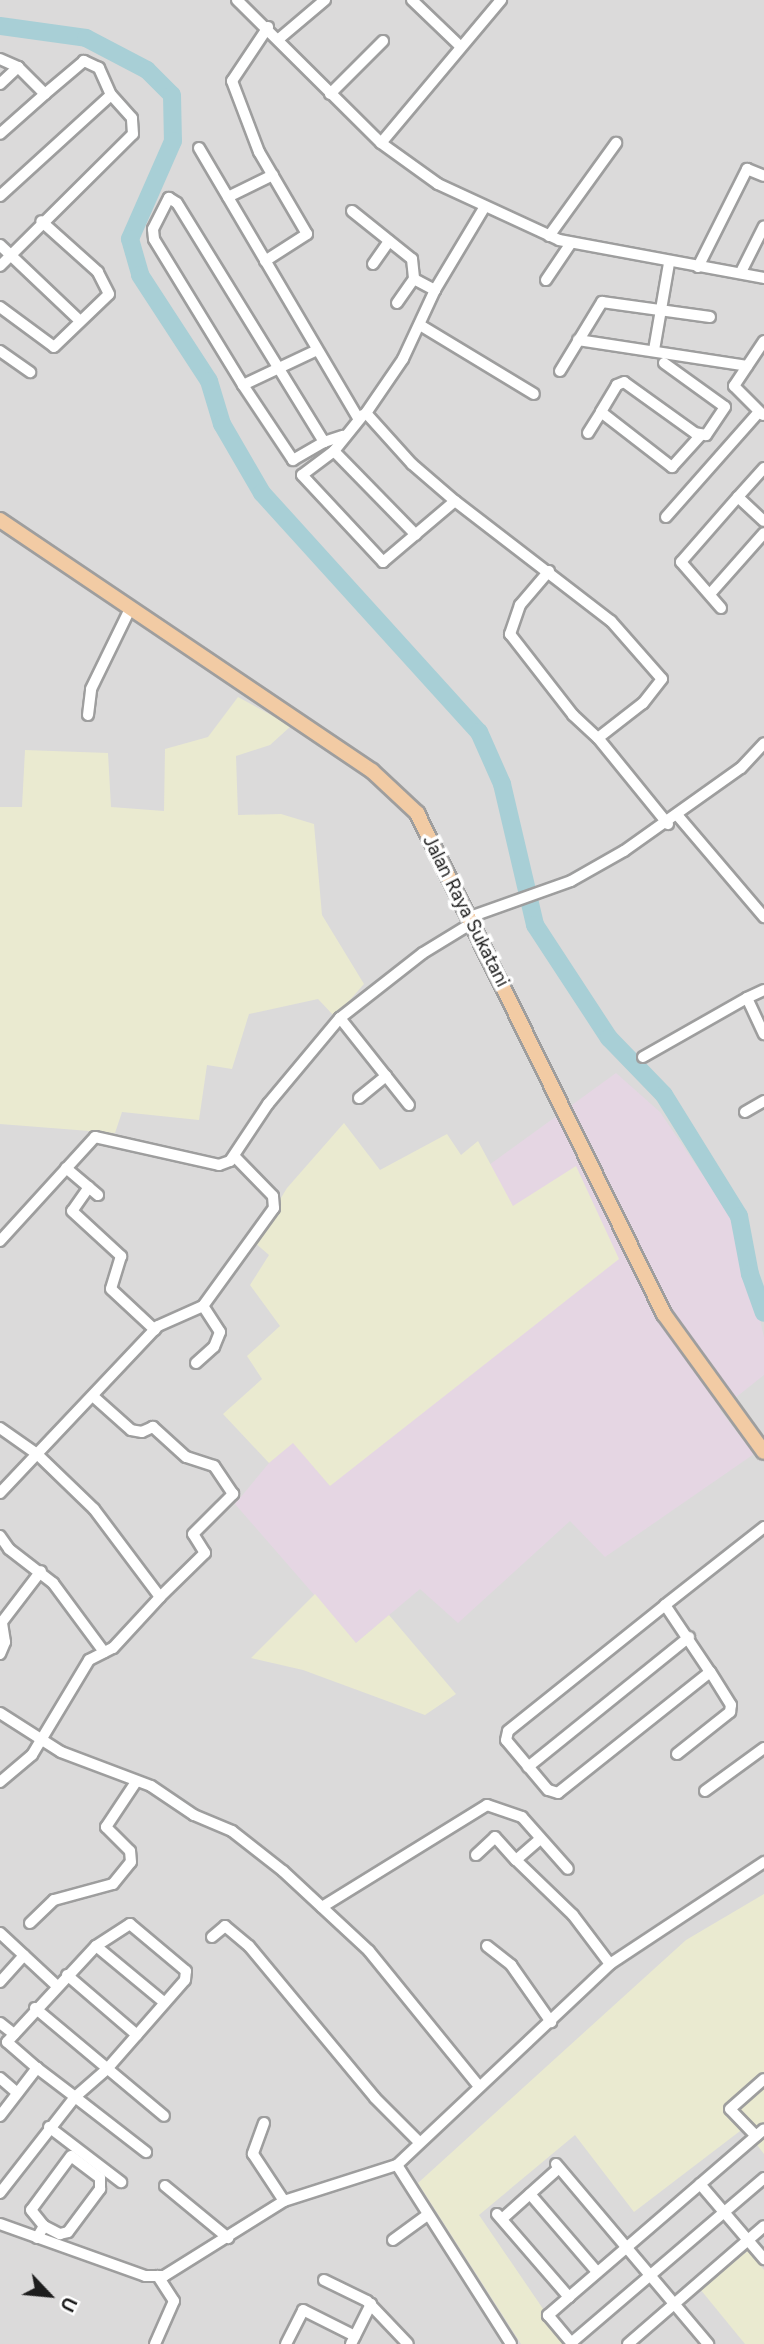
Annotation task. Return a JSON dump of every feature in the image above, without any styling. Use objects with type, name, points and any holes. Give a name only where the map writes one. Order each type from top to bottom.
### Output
[{"type":"main road","name":"Jalan Raya Sukatani","points":[[0,520],[129,611],[331,742],[399,795],[417,813],[664,1314],[764,1452]]},
{"type":"street","points":[[237,0],[280,38],[330,94],[381,142],[438,184],[484,208],[571,243],[669,263],[741,272],[764,278]]},
{"type":"street","points":[[280,38],[325,0]]},
{"type":"street","points":[[412,0],[459,45]]},
{"type":"street","points":[[381,142],[459,45],[501,0]]},
{"type":"street","points":[[265,261],[307,234],[273,175],[232,82],[268,27]]},
{"type":"street","points":[[330,94],[383,41]]},
{"type":"street","points":[[0,59],[18,67],[44,94]]},
{"type":"street","points":[[0,134],[84,61],[107,77],[111,95],[132,118],[133,134],[41,221],[0,266]]},
{"type":"street","points":[[0,84],[18,67]]},
{"type":"street","points":[[0,196],[111,95]]},
{"type":"street","points":[[549,236],[616,143]]},
{"type":"street","points":[[199,148],[317,350],[362,416],[455,501],[611,621],[663,682],[598,738]]},
{"type":"street","points":[[698,267],[747,169],[764,176]]},
{"type":"street","points":[[228,197],[273,175]]},
{"type":"street","points":[[324,442],[177,203],[169,198],[153,229],[155,239],[243,385],[302,475],[385,563],[455,501]]},
{"type":"street","points":[[302,475],[334,451],[343,436],[362,416],[420,325],[435,290],[484,208]]},
{"type":"street","points":[[352,211],[416,264],[414,279],[397,303]]},
{"type":"street","points":[[0,307],[54,347],[78,319],[102,305],[110,287],[41,221]]},
{"type":"street","points":[[741,272],[764,226]]},
{"type":"street","points":[[373,264],[390,241]]},
{"type":"street","points":[[546,280],[571,243]]},
{"type":"street","points":[[0,245],[78,319]]},
{"type":"street","points":[[654,350],[669,263]]},
{"type":"street","points":[[414,279],[435,290]]},
{"type":"street","points":[[559,372],[602,302],[710,317]]},
{"type":"street","points":[[420,325],[534,394]]},
{"type":"street","points":[[578,340],[747,366]]},
{"type":"street","points":[[721,404],[762,349]]},
{"type":"street","points":[[243,385],[276,365],[317,350]]},
{"type":"street","points":[[1,353],[30,372]]},
{"type":"street","points":[[601,412],[672,467],[700,436],[706,435],[725,410],[721,404],[664,363]]},
{"type":"street","points":[[588,433],[617,385],[624,382],[700,436]]},
{"type":"street","points":[[666,517],[762,414],[735,388]]},
{"type":"street","points":[[293,460],[324,442],[343,436]]},
{"type":"street","points":[[334,451],[416,535]]},
{"type":"street","points":[[720,608],[681,562],[764,468]]},
{"type":"street","points":[[738,497],[764,521]]},
{"type":"street","points":[[710,594],[764,533]]},
{"type":"street","points":[[549,571],[520,605],[510,634],[573,715],[598,738],[668,824]]},
{"type":"street","points":[[88,715],[91,689],[129,611]]},
{"type":"street","points":[[0,1241],[95,1137],[219,1165],[235,1157],[268,1104],[340,1018],[423,953],[471,920],[558,885],[668,824],[741,768],[764,743]]},
{"type":"street","points":[[678,816],[762,911]]},
{"type":"street","points":[[643,1057],[764,990]]},
{"type":"street","points":[[747,998],[764,1034]]},
{"type":"street","points":[[340,1018],[409,1105]]},
{"type":"street","points":[[359,1098],[386,1076]]},
{"type":"street","points":[[745,1111],[764,1101]]},
{"type":"street","points":[[0,1493],[163,1322],[202,1306],[274,1208],[273,1196],[235,1157]]},
{"type":"street","points":[[66,1168],[93,1191],[72,1211],[121,1256],[111,1289],[155,1330]]},
{"type":"street","points":[[196,1363],[214,1347],[220,1332],[202,1306]]},
{"type":"street","points":[[0,1782],[20,1768],[41,1742],[89,1660],[104,1652],[205,1553],[194,1534],[233,1494],[214,1466],[186,1457],[153,1427],[142,1432],[131,1430],[94,1397]]},
{"type":"street","points":[[0,1427],[37,1454],[94,1509],[160,1597]]},
{"type":"street","points":[[710,1672],[558,1793],[548,1790],[506,1740],[508,1731],[764,1527]]},
{"type":"street","points":[[0,1536],[9,1549],[41,1571],[82,1618],[104,1652]]},
{"type":"street","points":[[0,1654],[5,1643],[2,1622],[41,1571]]},
{"type":"street","points":[[665,1605],[689,1637],[731,1705],[730,1712],[677,1754]]},
{"type":"street","points":[[528,1767],[689,1637]]},
{"type":"street","points":[[0,1713],[41,1742],[136,1782],[232,1831],[322,1907],[369,1951],[478,2085]]},
{"type":"street","points":[[705,1791],[764,1748]]},
{"type":"street","points":[[30,1923],[54,1900],[113,1884],[131,1862],[130,1851],[106,1827],[136,1782]]},
{"type":"street","points":[[322,1907],[487,1805],[522,1817],[568,1869]]},
{"type":"street","points":[[475,1856],[495,1837],[573,1915],[610,1964]]},
{"type":"street","points":[[516,1860],[540,1839]]},
{"type":"street","points":[[158,2276],[228,2238],[284,2201],[397,2165],[478,2085],[551,2022],[610,1964],[764,1862]]},
{"type":"street","points":[[0,2193],[75,2097],[107,2069],[185,1980],[186,1971],[130,1924],[96,1946],[35,2008],[7,2042]]},
{"type":"street","points":[[212,1937],[225,1926],[249,1947],[375,2098],[419,2142]]},
{"type":"street","points":[[0,1933],[57,1985]]},
{"type":"street","points":[[96,1946],[165,2003]]},
{"type":"street","points":[[487,1946],[511,1965],[551,2022]]},
{"type":"street","points":[[0,1982],[24,1955]]},
{"type":"street","points":[[67,1975],[137,2035]]},
{"type":"street","points":[[35,2008],[164,2116]]},
{"type":"street","points":[[0,2023],[7,2042],[146,2152]]},
{"type":"street","points":[[0,2116],[37,2068]]},
{"type":"street","points":[[0,2078],[17,2093]]},
{"type":"street","points":[[764,2079],[730,2109],[760,2132],[548,2315],[571,2344],[764,2178]]},
{"type":"street","points":[[264,2123],[253,2154],[284,2201]]},
{"type":"street","points":[[49,2127],[121,2182]]},
{"type":"street","points":[[71,2156],[100,2178],[100,2189],[68,2232],[60,2234],[44,2226],[30,2210],[71,2156]]},
{"type":"street","points":[[397,2165],[506,2342]]},
{"type":"street","points":[[569,2297],[500,2216],[530,2194],[557,2166],[708,2344]]},
{"type":"street","points":[[700,2184],[764,2259]]},
{"type":"street","points":[[165,2186],[228,2238]]},
{"type":"street","points":[[530,2194],[597,2272]]},
{"type":"street","points":[[393,2240],[426,2216]]},
{"type":"street","points":[[0,2224],[158,2276],[174,2301],[155,2344]]},
{"type":"street","points":[[37,2238],[44,2226]]},
{"type":"street","points":[[628,2344],[764,2226]]},
{"type":"street","points":[[324,2280],[370,2304],[404,2342]]},
{"type":"street","points":[[286,2344],[303,2311],[353,2340],[370,2304]]},
{"type":"shaded area","points":[[0,0],[764,0],[764,2344],[0,2344]]},
{"type":"shaded area","points":[[616,1073],[660,1112],[738,1227],[764,1337],[764,1375],[720,1410],[754,1454],[605,1557],[570,1521],[458,1623],[420,1589],[356,1643],[235,1504],[269,1463],[293,1442],[330,1486],[513,1206],[489,1165]]},
{"type":"green space","points":[[238,697],[291,726],[270,745],[236,756],[238,815],[281,814],[314,824],[322,915],[364,984],[335,1017],[318,999],[249,1014],[232,1069],[207,1065],[199,1120],[122,1112],[115,1133],[0,1124],[0,807],[22,807],[25,750],[108,753],[111,807],[164,811],[165,749],[208,737]]},
{"type":"green space","points":[[344,1123],[380,1170],[447,1134],[461,1155],[478,1141],[513,1206],[576,1166],[619,1259],[330,1486],[293,1443],[269,1463],[223,1414],[262,1379],[247,1356],[280,1326],[250,1285],[269,1255],[254,1242],[287,1188]]},
{"type":"green space","points":[[315,1594],[356,1643],[389,1615],[456,1694],[425,1715],[303,1670],[251,1658]]},
{"type":"green space","points":[[764,1894],[764,2154],[744,2128],[634,2212],[575,2135],[479,2215],[567,2344],[521,2344],[418,2183],[686,1940]]},
{"type":"green space","points":[[749,2250],[764,2270],[764,2344],[745,2344],[700,2289]]},
{"type":"waterway","points":[[0,26],[86,38],[147,70],[172,95],[173,141],[130,239],[140,275],[209,381],[222,424],[262,493],[479,732],[502,784],[535,925],[609,1038],[664,1095],[739,1216],[750,1274],[764,1313]]}]
